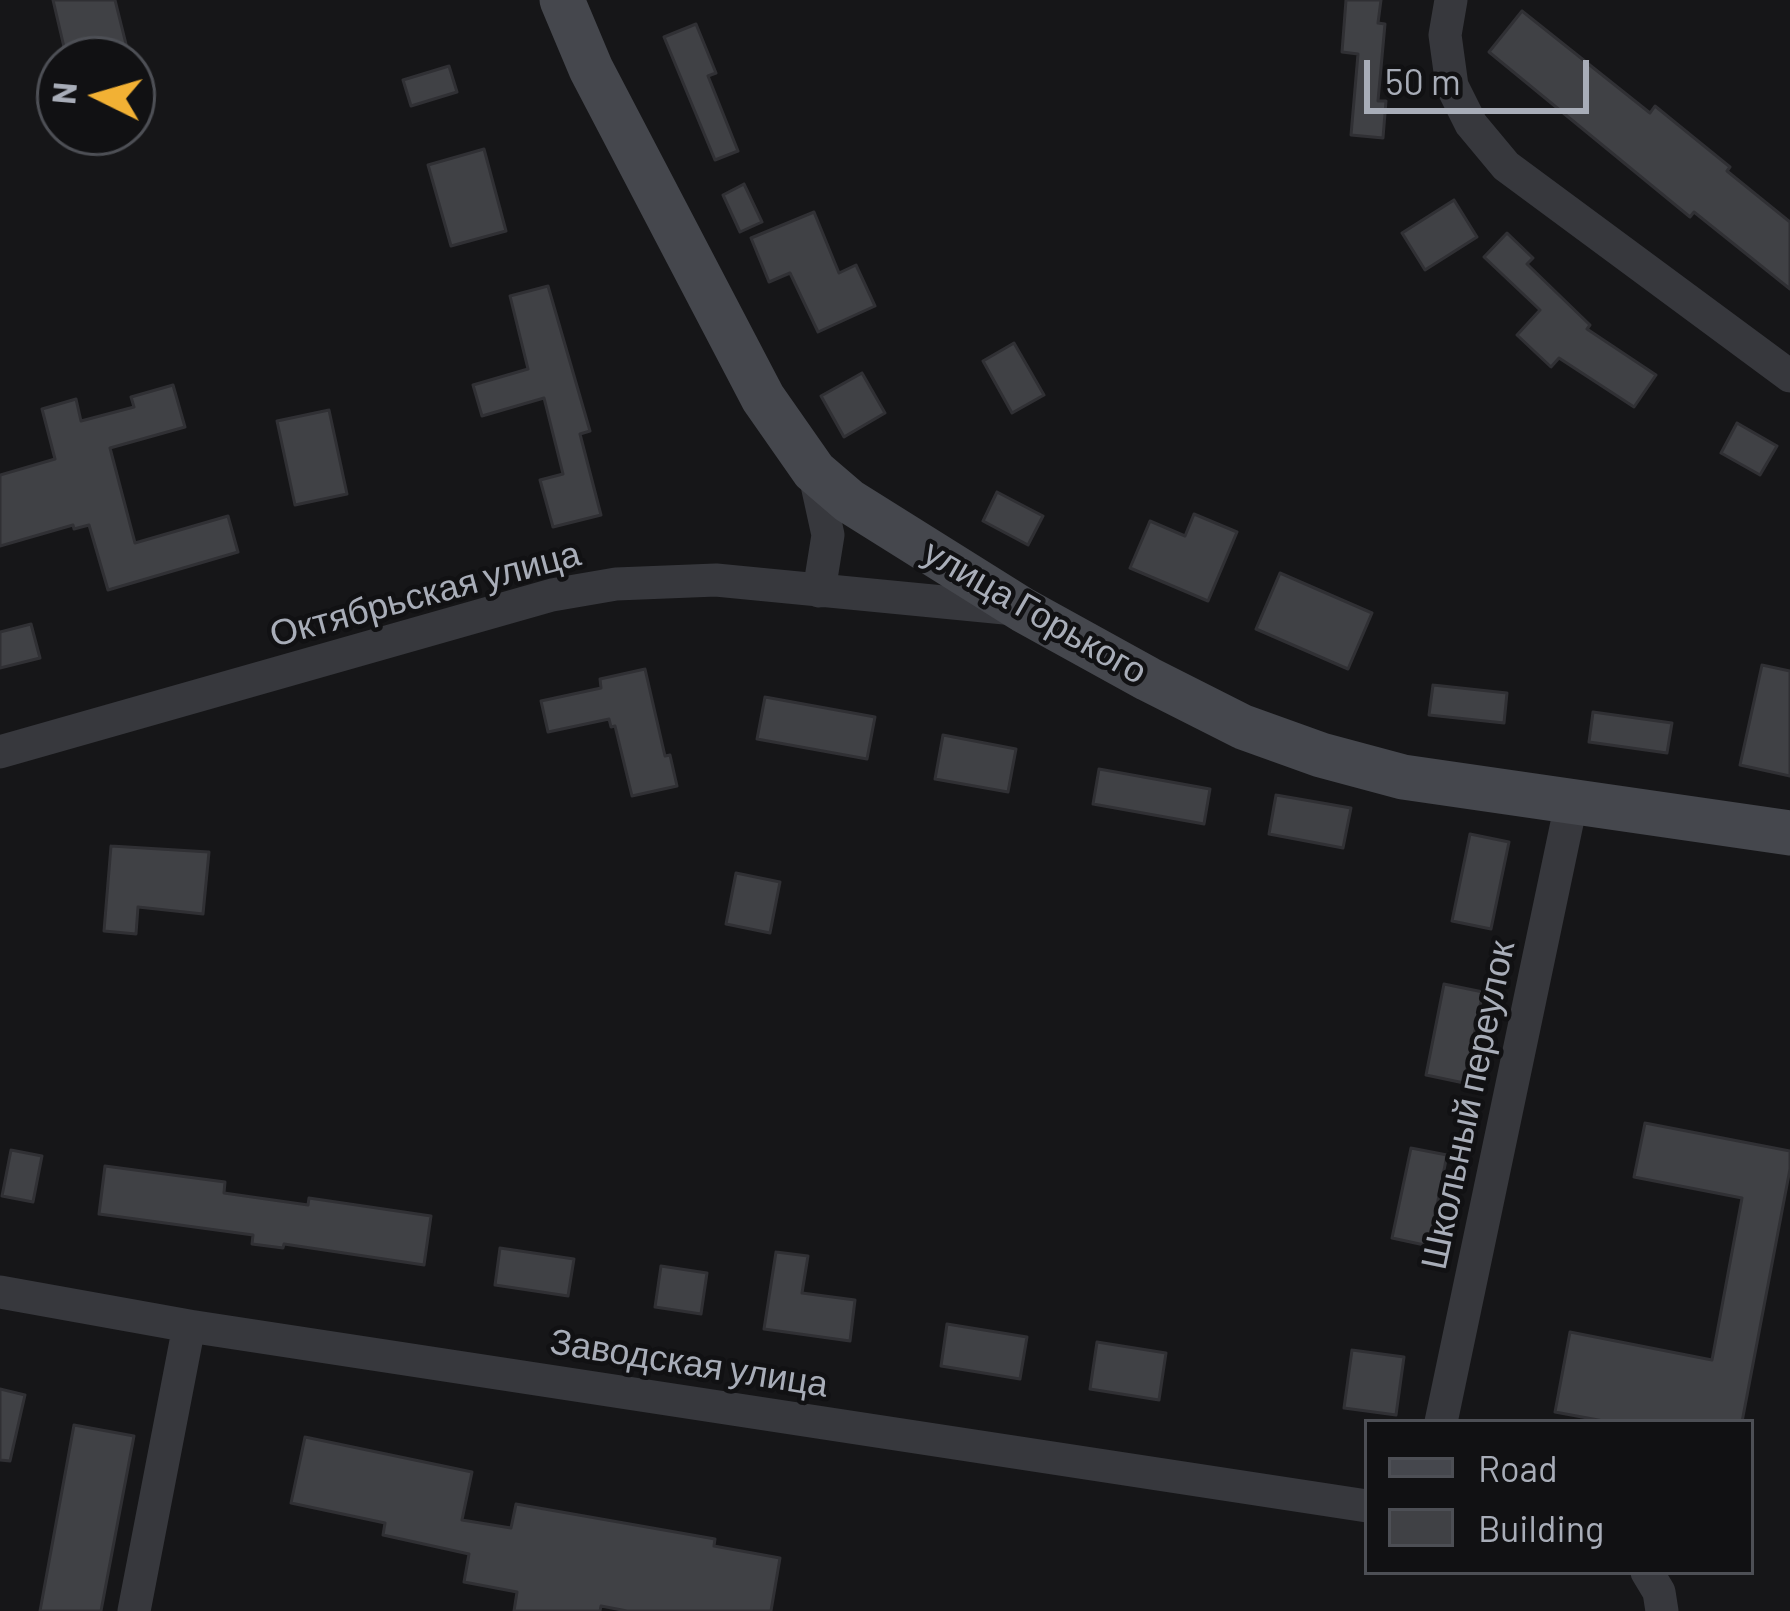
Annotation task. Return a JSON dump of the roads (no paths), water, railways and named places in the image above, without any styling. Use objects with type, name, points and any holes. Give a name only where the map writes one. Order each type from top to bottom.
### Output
[{"type":"main road","name":"улица Горького","points":[[562,0],[591,69],[763,398],[814,471],[849,501],[1023,610],[1244,727],[1321,755],[1403,776],[1571,804],[1790,833]]},
{"type":"street","points":[[1451,0],[1445,35],[1452,86],[1471,124],[1506,166],[1790,376]]},
{"type":"street","points":[[814,471],[828,535],[819,591]]},
{"type":"street","name":"Октябрьская улица","points":[[0,752],[553,595],[616,584],[716,580],[1023,610]]},
{"type":"street","name":"Школьный переулок","points":[[1443,1419],[1571,804]]},
{"type":"street","name":"Заводская улица","points":[[0,1292],[189,1326],[1364,1506]]},
{"type":"street","points":[[134,1611],[189,1326]]},
{"type":"street","points":[[1649,1575],[1662,1611]]}]
